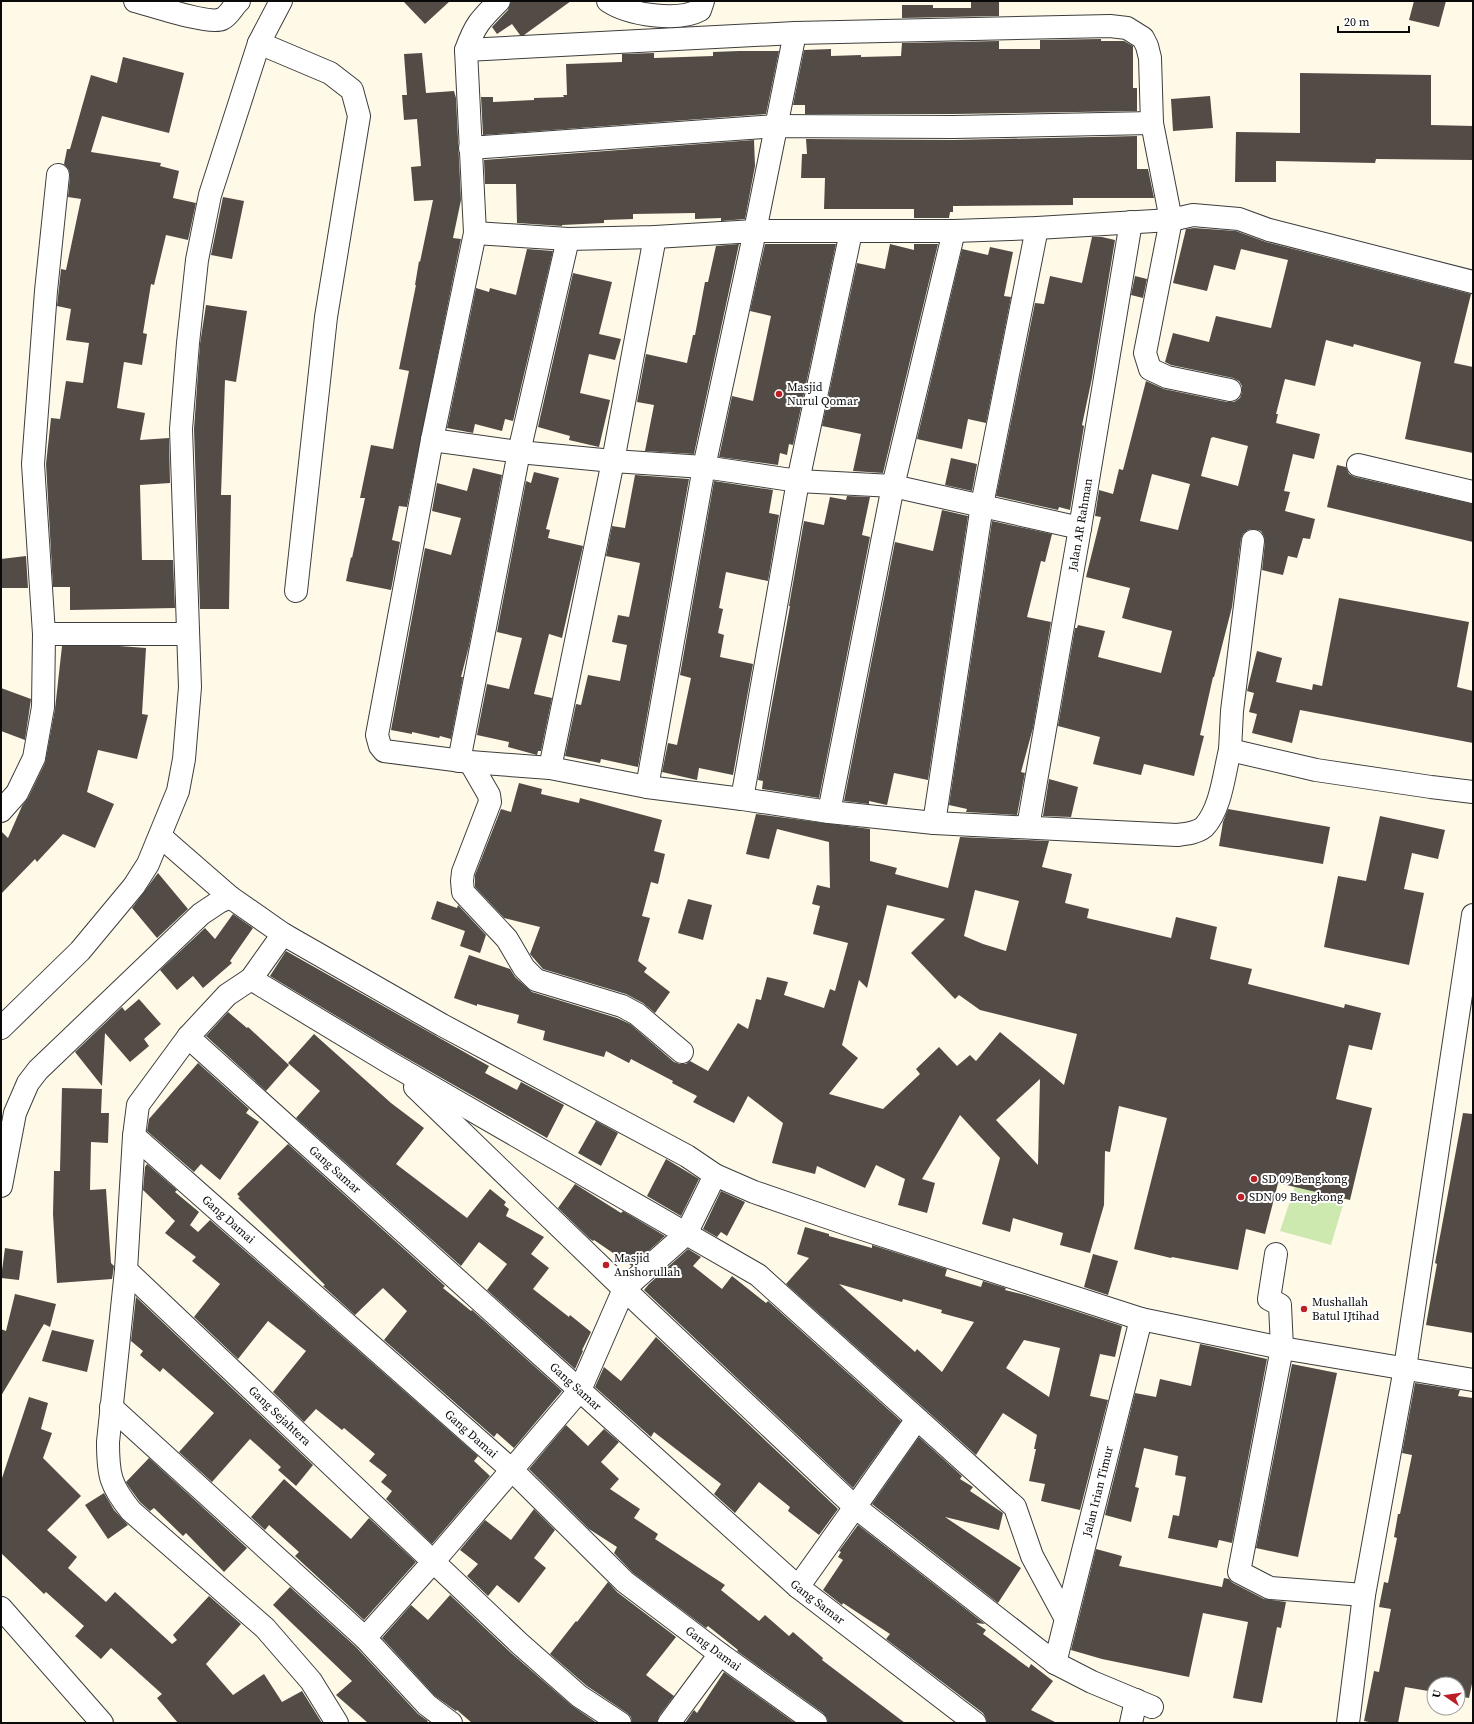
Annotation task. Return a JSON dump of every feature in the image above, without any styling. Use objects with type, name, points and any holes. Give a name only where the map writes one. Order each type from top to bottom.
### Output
[{"type":"street","points":[[135,1],[190,16],[214,20],[222,19],[229,14],[239,1]]},
{"type":"street","points":[[1,1028],[80,951],[134,886],[148,864],[178,790],[184,759],[190,687],[182,429],[188,343],[196,268],[210,195],[259,43],[280,1]]},
{"type":"street","points":[[499,1],[480,20],[473,30],[466,50],[475,233],[432,440],[377,735],[380,746],[384,751],[464,762],[550,768],[647,787],[742,798],[829,812],[934,823],[1177,835],[1191,833],[1203,827],[1217,804],[1230,750],[1232,711],[1254,541]]},
{"type":"street","points":[[608,1],[628,11],[682,16],[693,14],[700,10],[703,1]]},
{"type":"street","points":[[466,50],[795,33],[1102,26],[1127,28],[1143,38],[1150,58],[1152,122],[1170,220],[1145,353],[1150,370],[1167,377],[1230,390]]},
{"type":"street","points":[[647,787],[704,467],[755,231],[795,33]]},
{"type":"street","points":[[259,43],[330,73],[352,90],[359,116],[326,317],[296,591]]},
{"type":"street","points":[[470,148],[776,126],[953,127],[1152,122]]},
{"type":"street","points":[[1,811],[17,793],[34,758],[43,707],[44,634],[33,464],[46,290],[58,175]]},
{"type":"street","points":[[475,233],[568,239],[655,237],[755,231],[954,231],[1037,228],[1170,220],[1193,215],[1239,219],[1269,230],[1473,282]]},
{"type":"street","name":"Jalan AR Rahman","points":[[1028,827],[1131,222]]},
{"type":"street","points":[[934,823],[982,505],[1037,228]]},
{"type":"street","points":[[829,812],[893,486],[954,231]]},
{"type":"street","points":[[742,798],[798,481],[851,232]]},
{"type":"street","points":[[550,768],[613,461],[655,237]]},
{"type":"street","points":[[568,239],[519,452],[464,762],[489,795],[490,802],[463,872],[462,881],[464,892],[507,939],[524,968],[536,980],[622,1006],[637,1014],[682,1052]]},
{"type":"street","points":[[432,440],[519,452],[613,461],[704,467],[798,481],[893,486],[1080,528]]},
{"type":"street","points":[[1358,465],[1473,492]]},
{"type":"street","points":[[44,634],[188,634]]},
{"type":"street","points":[[1230,750],[1316,770],[1473,792]]},
{"type":"street","points":[[160,836],[230,897],[283,934],[442,1025],[687,1156],[715,1175],[754,1192],[840,1222],[1141,1319],[1282,1348],[1473,1380]]},
{"type":"street","points":[[1,1186],[15,1113],[28,1083],[38,1070],[201,914],[219,902],[230,897]]},
{"type":"street","points":[[1348,1723],[1364,1595],[1405,1368],[1473,915]]},
{"type":"street","points":[[283,934],[251,979],[226,995],[188,1036],[138,1105],[134,1136],[126,1270],[108,1442],[108,1466],[114,1489],[121,1499],[146,1526],[265,1628],[311,1681],[337,1723]]},
{"type":"street","points":[[251,979],[390,1062],[758,1275],[1015,1507],[1032,1556],[1066,1619]]},
{"type":"street","name":"Gang Samar","points":[[188,1036],[798,1587],[975,1723]]},
{"type":"street","points":[[390,1062],[624,1289],[855,1507],[1055,1663],[1092,1682],[1144,1704],[1131,1723]]},
{"type":"street","name":"Gang Damai","points":[[134,1136],[512,1471],[625,1582],[720,1654],[816,1723]]},
{"type":"street","points":[[365,1638],[512,1471],[580,1390],[624,1289],[686,1234],[715,1175]]},
{"type":"street","points":[[1276,1254],[1269,1299],[1280,1305],[1282,1348],[1239,1572],[1270,1588],[1364,1595]]},
{"type":"street","name":"Gang Sejahtera","points":[[126,1270],[433,1562],[579,1696],[620,1723]]},
{"type":"street","name":"Jalan Irian Timur","points":[[1055,1663],[1141,1319]]},
{"type":"street","points":[[111,1408],[365,1638],[427,1705],[451,1723]]},
{"type":"street","points":[[798,1587],[917,1419]]},
{"type":"street","points":[[1,1608],[102,1723]]},
{"type":"street","points":[[669,1723],[720,1654]]},
{"type":"green space","points":[[1321,1108],[1366,1128],[1331,1245],[1280,1231]]},
{"type":"building","points":[[403,1],[450,1],[425,24]]},
{"type":"building","points":[[511,1],[571,1],[524,35],[520,35],[512,24],[497,34],[492,27],[508,10]]},
{"type":"building","points":[[971,1],[999,1],[999,16],[902,18],[902,5],[933,5],[933,8],[971,8]]},
{"type":"building","points":[[1414,1],[1446,1],[1439,27],[1409,20]]},
{"type":"building","points":[[1101,39],[1101,41],[1124,41],[1133,46],[1133,88],[1137,88],[1137,111],[953,114],[805,114],[805,105],[793,105],[804,50],[831,49],[831,56],[901,56],[902,43],[999,41],[999,49],[1040,49],[1040,40]]},
{"type":"building","points":[[779,51],[766,114],[483,135],[481,97],[493,97],[493,102],[564,97],[563,95],[567,95],[566,64],[622,62],[622,54],[654,53],[654,58],[713,56],[713,52]]},
{"type":"building","points":[[422,53],[426,93],[454,91],[456,98],[461,200],[453,238],[461,239],[407,507],[399,506],[392,540],[400,542],[391,590],[346,581],[365,498],[360,498],[371,445],[393,449],[409,371],[399,369],[416,285],[419,261],[420,262],[433,200],[414,201],[411,167],[421,166],[417,119],[404,120],[402,95],[407,95],[404,54]]},
{"type":"building","points":[[123,57],[184,73],[169,133],[102,116],[91,152],[161,163],[160,166],[179,171],[173,198],[196,203],[188,240],[166,235],[154,285],[151,284],[143,333],[147,334],[142,365],[124,362],[117,408],[145,413],[140,440],[169,438],[170,483],[140,485],[142,560],[173,560],[175,608],[70,610],[70,587],[53,587],[46,464],[51,418],[60,419],[66,381],[83,383],[89,343],[66,340],[71,309],[57,306],[61,269],[66,270],[81,199],[68,197],[70,176],[69,170],[64,164],[67,149],[70,149],[91,75],[117,83]]},
{"type":"building","points":[[1300,73],[1431,75],[1431,125],[1473,126],[1473,160],[1376,159],[1375,163],[1276,161],[1276,182],[1235,182],[1236,132],[1300,133]]},
{"type":"building","points":[[1210,96],[1213,128],[1173,131],[1171,99]]},
{"type":"building","points":[[1137,136],[1137,169],[1148,169],[1154,198],[1073,198],[1073,205],[953,206],[953,212],[950,212],[949,218],[914,218],[914,209],[824,209],[825,178],[801,178],[802,154],[807,154],[806,139],[953,140]]},
{"type":"building","points":[[754,140],[755,166],[745,219],[721,221],[721,218],[695,219],[695,213],[633,214],[633,219],[604,220],[604,223],[562,226],[517,223],[516,184],[485,184],[484,160]]},
{"type":"building","points":[[223,197],[244,201],[232,259],[211,255]]},
{"type":"building","points":[[1194,228],[1236,231],[1266,242],[1471,294],[1454,363],[1473,367],[1473,453],[1405,439],[1421,362],[1354,344],[1353,347],[1326,340],[1315,386],[1285,379],[1276,414],[1278,414],[1276,423],[1320,434],[1314,459],[1293,454],[1284,491],[1290,492],[1285,511],[1315,519],[1310,539],[1303,538],[1297,558],[1288,556],[1283,575],[1262,570],[1265,542],[1261,531],[1254,529],[1248,530],[1243,534],[1241,539],[1232,607],[1213,677],[1200,735],[1204,736],[1194,776],[1144,764],[1141,775],[1093,764],[1100,737],[1058,726],[1075,628],[1077,628],[1078,625],[1105,631],[1098,657],[1161,673],[1172,631],[1122,618],[1130,588],[1086,577],[1101,517],[1095,516],[1099,490],[1113,494],[1119,469],[1123,470],[1146,381],[1164,389],[1227,402],[1234,402],[1240,398],[1242,386],[1239,381],[1233,378],[1171,365],[1165,362],[1173,333],[1209,342],[1216,316],[1271,328],[1288,260],[1241,249],[1235,270],[1214,265],[1207,291],[1173,283],[1186,229]],"holes":[[[1213,437],[1248,446],[1238,486],[1201,476],[1211,438]],[[1152,474],[1190,484],[1178,530],[1140,521]]]},
{"type":"building","points":[[1092,237],[1102,237],[1115,240],[1092,378],[1082,425],[1084,426],[1070,510],[1059,507],[1058,510],[996,496],[1035,303],[1044,304],[1050,276],[1082,283]]},
{"type":"building","points":[[739,244],[694,454],[645,451],[654,405],[637,402],[646,354],[687,363],[693,335],[695,335],[705,282],[708,282],[716,246]]},
{"type":"building","points":[[765,244],[836,244],[793,445],[789,444],[787,455],[780,453],[778,465],[719,457],[732,396],[753,401],[771,316],[750,311]]},
{"type":"building","points":[[890,244],[914,250],[914,244],[938,244],[883,473],[853,471],[861,434],[822,426],[857,263],[885,269]]},
{"type":"building","points":[[990,247],[1013,252],[1004,296],[1011,297],[986,423],[968,419],[962,449],[917,439],[962,249],[988,255]]},
{"type":"building","points":[[527,249],[553,251],[513,421],[505,419],[502,431],[475,424],[473,433],[447,428],[476,288],[489,292],[490,288],[516,295]]},
{"type":"building","points":[[573,273],[612,282],[599,334],[621,339],[615,360],[589,354],[580,393],[610,400],[599,447],[569,440],[570,436],[538,427]]},
{"type":"building","points":[[1135,276],[1147,279],[1143,298],[1131,295]]},
{"type":"building","points":[[206,305],[247,311],[236,382],[225,380],[221,495],[231,495],[229,609],[200,609],[194,429],[200,344]]},
{"type":"building","points":[[951,458],[977,464],[972,491],[945,485]]},
{"type":"building","points":[[1337,465],[1346,467],[1349,474],[1355,477],[1473,504],[1473,542],[1327,507]]},
{"type":"building","points":[[473,468],[502,475],[469,646],[461,677],[463,677],[451,739],[440,736],[439,738],[412,732],[412,734],[391,730],[425,548],[451,555],[461,518],[432,511],[437,483],[467,491]]},
{"type":"building","points":[[534,472],[559,478],[546,529],[550,530],[548,538],[583,546],[562,638],[549,634],[534,694],[552,698],[541,751],[538,751],[537,755],[508,747],[509,742],[477,735],[487,684],[509,689],[522,638],[497,632],[526,481],[531,483]]},
{"type":"building","points":[[635,475],[689,479],[638,767],[601,759],[600,763],[565,756],[576,704],[581,705],[588,675],[620,681],[627,645],[612,642],[618,615],[629,617],[640,563],[606,556],[612,526],[625,528]]},
{"type":"building","points":[[714,481],[773,490],[769,513],[779,515],[768,581],[726,572],[719,608],[723,609],[718,633],[724,635],[720,657],[753,664],[733,775],[699,768],[697,780],[662,772],[668,743],[677,745],[691,678],[680,675]]},
{"type":"building","points":[[847,496],[870,497],[862,535],[870,537],[819,798],[762,789],[763,781],[758,780],[804,521],[824,525],[830,497],[846,500]]},
{"type":"building","points":[[942,510],[968,516],[928,780],[894,773],[887,805],[869,801],[869,804],[844,801],[895,542],[933,551]]},
{"type":"building","points":[[992,521],[1052,534],[1045,562],[1041,561],[1027,617],[1051,622],[1033,728],[1021,772],[1025,773],[1017,815],[966,812],[967,809],[949,805]]},
{"type":"building","points":[[26,556],[28,588],[1,588],[1,559]]},
{"type":"building","points":[[1339,598],[1469,622],[1457,687],[1473,691],[1473,743],[1300,710],[1292,743],[1252,733],[1257,714],[1249,712],[1254,693],[1247,691],[1257,651],[1282,658],[1276,682],[1312,690],[1313,684],[1322,686]]},
{"type":"building","points":[[62,646],[119,646],[146,648],[142,714],[148,715],[137,759],[98,750],[87,792],[114,804],[95,848],[63,834],[37,862],[35,859],[1,894],[1,831],[8,838],[22,806],[28,798],[45,763],[55,709]]},
{"type":"building","points":[[1,688],[31,699],[25,740],[1,731]]},
{"type":"building","points":[[1049,779],[1078,787],[1071,817],[1043,816]]},
{"type":"building","points":[[519,783],[542,789],[541,794],[579,803],[580,798],[662,820],[654,851],[665,854],[658,884],[651,882],[642,916],[650,918],[638,961],[647,968],[644,972],[670,992],[655,1013],[643,1003],[626,994],[543,969],[530,954],[540,927],[504,918],[475,887],[475,875],[501,809],[511,812]]},
{"type":"building","points":[[1228,809],[1330,827],[1323,864],[1219,846],[1223,822]]},
{"type":"building","points":[[756,814],[870,829],[870,861],[897,868],[895,874],[948,888],[960,837],[1049,841],[1042,867],[1072,874],[1065,903],[1089,909],[1087,918],[1171,938],[1176,917],[1217,927],[1210,959],[1252,969],[1248,984],[1344,1008],[1345,1004],[1381,1013],[1372,1050],[1349,1045],[1336,1099],[1372,1108],[1350,1200],[1278,1183],[1265,1234],[1246,1229],[1238,1270],[1171,1258],[1134,1249],[1167,1118],[1119,1106],[1110,1152],[1105,1151],[1104,1205],[1090,1253],[1060,1245],[1063,1233],[1013,1218],[1010,1232],[982,1224],[1000,1158],[960,1115],[922,1179],[935,1183],[927,1213],[898,1205],[905,1179],[876,1165],[865,1188],[817,1166],[815,1174],[772,1163],[783,1123],[748,1096],[734,1123],[693,1102],[697,1096],[672,1083],[673,1081],[631,1059],[629,1063],[606,1051],[604,1057],[543,1040],[545,1031],[517,1023],[519,1015],[477,1004],[477,1006],[454,998],[469,955],[510,969],[515,977],[532,992],[617,1018],[630,1024],[674,1062],[686,1064],[690,1061],[708,1071],[738,1023],[748,1029],[756,999],[761,1000],[767,977],[788,982],[784,995],[824,1008],[830,989],[835,991],[848,943],[813,934],[820,906],[812,904],[817,885],[830,888],[829,842],[777,829],[769,859],[746,854]],"holes":[[[975,890],[1019,901],[1006,951],[964,936]],[[887,905],[945,919],[911,953],[955,999],[959,995],[980,1010],[1077,1034],[1064,1085],[1000,1032],[976,1061],[970,1055],[957,1066],[939,1047],[916,1069],[920,1074],[883,1109],[829,1094],[858,1058],[842,1045],[859,980],[867,988]],[[1040,1079],[1038,1165],[996,1120]]]},
{"type":"building","points":[[1380,816],[1445,830],[1438,859],[1412,853],[1404,889],[1424,893],[1409,965],[1324,947],[1338,876],[1366,881]]},
{"type":"building","points":[[158,873],[188,909],[157,938],[132,908]]},
{"type":"building","points":[[688,899],[712,905],[703,940],[678,933]]},
{"type":"building","points":[[437,901],[457,908],[458,905],[486,935],[480,953],[460,946],[465,931],[431,919]]},
{"type":"building","points":[[233,914],[253,928],[230,961],[232,963],[203,988],[193,976],[177,990],[160,970],[205,928],[215,939]]},
{"type":"building","points":[[286,951],[489,1066],[485,1073],[517,1090],[521,1082],[564,1105],[547,1138],[396,1052],[270,976]]},
{"type":"building","points":[[139,999],[161,1024],[144,1039],[149,1046],[130,1062],[105,1033],[102,1086],[75,1052],[122,1007],[125,1011]]},
{"type":"building","points":[[228,1012],[247,1028],[248,1027],[289,1065],[266,1091],[206,1036]]},
{"type":"building","points":[[314,1034],[391,1103],[424,1128],[396,1164],[467,1218],[490,1189],[506,1202],[504,1205],[509,1209],[506,1216],[544,1237],[531,1254],[549,1268],[533,1289],[591,1332],[575,1369],[487,1290],[507,1264],[479,1242],[461,1266],[296,1118],[320,1091],[288,1063]]},
{"type":"building","points":[[198,1063],[249,1109],[246,1113],[259,1122],[220,1180],[201,1164],[194,1172],[147,1131],[149,1119]]},
{"type":"building","points":[[62,1088],[102,1089],[101,1113],[109,1113],[108,1143],[91,1142],[90,1190],[106,1189],[111,1263],[114,1266],[112,1279],[57,1283],[53,1214],[54,1171],[60,1171]]},
{"type":"building","points":[[1463,1113],[1473,1114],[1473,1333],[1426,1325],[1437,1264],[1435,1263]]},
{"type":"building","points":[[596,1121],[618,1133],[601,1166],[578,1153]]},
{"type":"building","points":[[288,1144],[445,1286],[443,1288],[471,1311],[472,1310],[562,1391],[514,1448],[497,1433],[494,1437],[384,1340],[407,1311],[383,1288],[355,1315],[323,1286],[325,1285],[238,1198],[240,1197],[237,1194]]},
{"type":"building","points":[[666,1159],[699,1179],[681,1216],[647,1196]]},
{"type":"building","points":[[147,1164],[177,1190],[175,1192],[199,1212],[190,1225],[198,1232],[210,1220],[478,1456],[474,1461],[490,1476],[432,1544],[386,1499],[392,1491],[381,1482],[387,1475],[369,1461],[375,1454],[344,1428],[342,1430],[316,1409],[304,1422],[273,1392],[306,1351],[268,1321],[238,1359],[194,1317],[220,1284],[192,1261],[196,1257],[165,1233],[175,1221],[143,1190],[145,1167]]},
{"type":"building","points":[[575,1184],[621,1213],[623,1211],[665,1236],[632,1266],[594,1240],[593,1241],[590,1239],[558,1208]]},
{"type":"building","points":[[721,1191],[745,1202],[727,1236],[721,1232],[717,1237],[703,1229]]},
{"type":"building","points":[[805,1227],[829,1234],[829,1236],[872,1248],[872,1245],[947,1269],[945,1276],[981,1287],[983,1281],[1006,1288],[1005,1290],[1122,1326],[1115,1357],[1100,1354],[1090,1396],[1108,1400],[1080,1510],[1041,1501],[1045,1484],[1029,1481],[1036,1449],[1034,1449],[1037,1435],[1003,1413],[976,1455],[786,1284],[809,1258],[797,1254]],"holes":[[[839,1284],[902,1302],[903,1299],[942,1310],[941,1313],[974,1322],[942,1372],[917,1349],[915,1352]],[[1024,1340],[1060,1348],[1049,1397],[1006,1368]]]},
{"type":"building","points":[[5,1248],[23,1251],[19,1280],[1,1278]]},
{"type":"building","points":[[688,1249],[701,1257],[693,1266],[722,1289],[732,1276],[766,1303],[768,1301],[901,1421],[853,1488],[644,1290]]},
{"type":"building","points":[[1093,1254],[1118,1261],[1108,1295],[1084,1287]]},
{"type":"building","points":[[15,1294],[56,1304],[50,1327],[44,1324],[1,1396],[1,1329],[6,1331]]},
{"type":"building","points":[[136,1297],[313,1465],[296,1486],[278,1470],[281,1467],[250,1439],[212,1482],[179,1452],[214,1413],[163,1368],[160,1372],[140,1355],[143,1351],[131,1341]]},
{"type":"building","points":[[52,1330],[94,1340],[87,1372],[42,1361]]},
{"type":"building","points":[[656,1337],[838,1509],[819,1535],[788,1511],[790,1507],[759,1482],[735,1513],[714,1494],[721,1484],[654,1432],[651,1437],[595,1387],[604,1367],[621,1381]]},
{"type":"building","points":[[1200,1344],[1267,1359],[1232,1543],[1219,1540],[1217,1548],[1168,1538],[1173,1515],[1179,1516],[1186,1477],[1175,1475],[1178,1456],[1144,1448],[1135,1487],[1139,1488],[1131,1522],[1105,1515],[1135,1393],[1156,1397],[1160,1379],[1191,1386]]},
{"type":"building","points":[[1292,1364],[1337,1373],[1298,1557],[1256,1548]]},
{"type":"building","points":[[1415,1383],[1460,1390],[1458,1396],[1473,1398],[1473,1679],[1469,1698],[1466,1697],[1466,1676],[1426,1676],[1426,1691],[1405,1687],[1398,1723],[1374,1723],[1364,1721],[1374,1671],[1379,1672],[1391,1609],[1379,1607],[1384,1582],[1388,1583],[1397,1538],[1394,1537],[1398,1514],[1400,1514],[1412,1455],[1402,1453]]},
{"type":"building","points":[[29,1397],[48,1403],[41,1429],[52,1433],[43,1458],[81,1496],[47,1530],[77,1557],[68,1568],[106,1602],[115,1592],[172,1644],[177,1640],[173,1635],[209,1596],[241,1624],[206,1664],[233,1695],[264,1674],[282,1702],[302,1691],[322,1723],[178,1723],[157,1698],[162,1694],[111,1648],[101,1659],[75,1636],[84,1626],[46,1592],[44,1594],[1,1553],[1,1481]]},
{"type":"building","points":[[566,1425],[588,1446],[604,1429],[619,1442],[601,1462],[619,1479],[610,1489],[640,1509],[634,1518],[658,1534],[655,1539],[725,1585],[721,1590],[759,1621],[765,1615],[789,1636],[793,1632],[823,1658],[822,1660],[905,1723],[828,1723],[827,1718],[823,1713],[737,1651],[738,1650],[708,1626],[706,1628],[633,1573],[614,1553],[617,1547],[589,1529],[529,1469]]},
{"type":"building","points":[[919,1437],[962,1476],[960,1479],[973,1487],[970,1491],[1003,1513],[999,1530],[945,1517],[1021,1568],[998,1603],[872,1504]]},
{"type":"building","points":[[149,1458],[247,1548],[224,1572],[186,1533],[183,1536],[154,1508],[150,1511],[140,1502],[129,1487],[126,1482]]},
{"type":"building","points":[[284,1479],[351,1539],[369,1518],[416,1562],[364,1620],[295,1556],[299,1552],[269,1525],[265,1530],[251,1517]]},
{"type":"building","points":[[104,1493],[114,1510],[128,1525],[108,1539],[85,1505]]},
{"type":"building","points":[[534,1509],[555,1530],[534,1558],[546,1568],[519,1603],[497,1585],[488,1596],[467,1576],[478,1564],[460,1550],[485,1520],[511,1540]]},
{"type":"building","points":[[858,1525],[985,1624],[976,1623],[986,1630],[983,1634],[1029,1668],[1031,1664],[1053,1681],[1031,1710],[1057,1723],[987,1723],[983,1713],[886,1639],[890,1634],[843,1603],[842,1605],[823,1590],[843,1560],[838,1557],[841,1552],[839,1551]]},
{"type":"building","points":[[1096,1549],[1122,1556],[1119,1566],[1222,1587],[1224,1578],[1229,1579],[1233,1583],[1264,1599],[1286,1602],[1281,1628],[1277,1627],[1262,1703],[1233,1698],[1248,1622],[1203,1613],[1189,1677],[1102,1659],[1071,1650]]},
{"type":"building","points":[[608,1582],[617,1592],[676,1637],[646,1675],[674,1696],[659,1716],[657,1723],[632,1723],[631,1717],[627,1713],[587,1686],[550,1654]]},
{"type":"building","points":[[290,1587],[356,1647],[418,1714],[428,1721],[426,1723],[368,1723],[336,1695],[352,1681],[273,1605]]},
{"type":"building","points":[[450,1595],[510,1652],[571,1705],[597,1723],[472,1723],[457,1710],[456,1711],[435,1696],[382,1638],[411,1605],[428,1620]]},
{"type":"building","points":[[724,1672],[795,1723],[685,1723],[694,1710],[697,1713]]},
{"type":"place","name":"Masjid Nurul Qomar","points":[[779,394]]},
{"type":"place","name":"SD 09 Bengkong","points":[[1254,1179]]},
{"type":"place","name":"SDN 09 Bengkong","points":[[1241,1197]]},
{"type":"place","name":"Masjid Anshorullah","points":[[606,1265]]},
{"type":"place","name":"Mushallah Batul IJtihad","points":[[1304,1309]]}]
